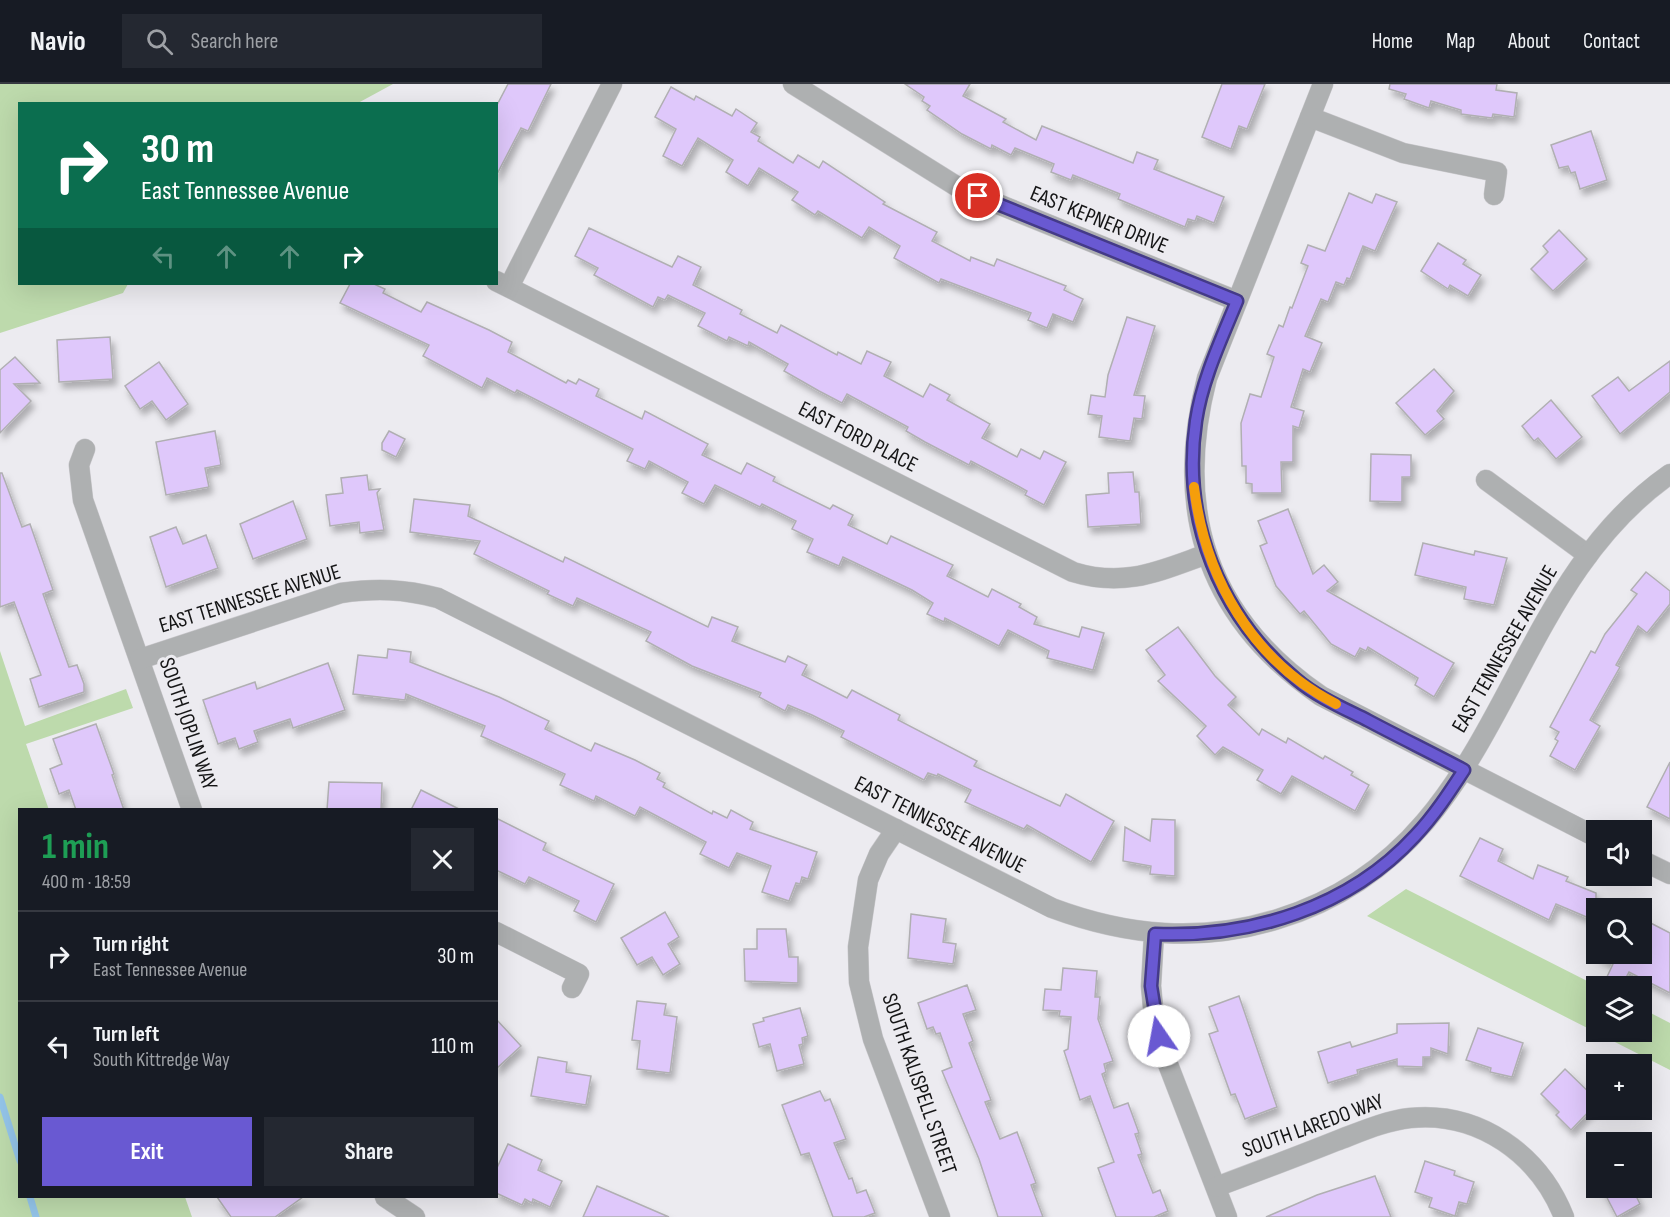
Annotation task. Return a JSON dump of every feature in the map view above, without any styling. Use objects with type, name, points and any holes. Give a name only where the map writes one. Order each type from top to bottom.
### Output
[{"type":"street","points":[[503,284],[612,84]]},
{"type":"street","name":"EAST KEPNER DRIVE","points":[[793,84],[961,189],[1237,301]]},
{"type":"street","points":[[1323,84],[1207,378],[1196,419],[1192,476],[1198,518],[1207,554],[1224,594],[1247,630],[1297,680],[1321,696],[1586,832]]},
{"type":"street","points":[[1310,117],[1403,153],[1434,162],[1497,172],[1494,195]]},
{"type":"street","name":"EAST FORD PLACE","points":[[503,284],[1073,572],[1094,579],[1122,580],[1143,577],[1207,554]]},
{"type":"street","name":"SOUTH JOPLIN WAY","points":[[85,449],[79,465],[83,500],[191,808]]},
{"type":"street","name":"EAST TENNESSEE AVENUE","points":[[140,659],[341,594],[373,588],[406,590],[438,598],[1052,908],[1116,928],[1155,934],[1207,934],[1252,927],[1300,913],[1331,899],[1389,861],[1414,838],[1436,812],[1464,770],[1563,593],[1588,555],[1631,507],[1670,474]]},
{"type":"street","name":"EAST TENNESSEE AVENUE","points":[[1486,480],[1588,555]]},
{"type":"street","name":"SOUTH KALISPELL STREET","points":[[896,829],[879,854],[868,880],[858,947],[859,982],[873,1039],[940,1217]]},
{"type":"street","points":[[1652,865],[1670,874]]},
{"type":"street","points":[[498,933],[579,974],[572,988]]},
{"type":"street","points":[[1155,934],[1151,986],[1154,1018],[1164,1054],[1227,1217]]},
{"type":"street","name":"SOUTH LAREDO WAY","points":[[1216,1187],[1387,1122],[1432,1117],[1463,1122],[1505,1141],[1528,1160],[1548,1184],[1564,1217]]},
{"type":"street","points":[[386,1198],[415,1217]]},
{"type":"green space","points":[[0,84],[393,84],[360,102],[18,102],[18,285],[127,285],[123,293],[0,333]]},
{"type":"green space","points":[[0,651],[25,726],[126,689],[133,708],[26,744],[48,808],[18,808],[18,1198],[185,1198],[192,1217],[0,1217]]},
{"type":"green space","points":[[1406,889],[1586,980],[1586,1027],[1367,916]]},
{"type":"green space","points":[[1652,1014],[1670,1023],[1670,1070],[1652,1061],[1652,1054],[1639,1054],[1615,1042],[1652,1042]]},
{"type":"building","points":[[508,84],[551,84],[528,131],[521,128],[498,172],[498,103]]},
{"type":"building","points":[[905,84],[970,84],[963,96],[1006,119],[1003,122],[1036,140],[1042,126],[1133,163],[1137,152],[1158,160],[1154,169],[1224,197],[1214,223],[1197,216],[1195,221],[1188,219],[1185,227],[1118,199],[1120,194],[1073,175],[1071,180],[1051,172],[1054,164],[1015,148],[1011,155],[992,145],[991,149],[962,134],[927,110],[930,106],[922,101],[924,97]]},
{"type":"building","points":[[1222,84],[1265,84],[1247,129],[1239,126],[1231,149],[1202,137]]},
{"type":"building","points":[[1390,84],[1497,84],[1496,90],[1517,93],[1514,117],[1493,114],[1492,118],[1461,114],[1461,110],[1431,101],[1429,108],[1404,99],[1406,94],[1389,89]]},
{"type":"building","points":[[671,87],[694,100],[696,96],[732,116],[736,109],[757,123],[751,132],[760,137],[758,141],[793,163],[798,155],[819,168],[823,161],[885,202],[883,204],[937,232],[932,241],[970,261],[971,257],[994,266],[997,259],[1066,286],[1064,290],[1083,299],[1073,322],[1053,314],[1047,328],[1028,320],[1031,313],[941,279],[939,283],[894,258],[900,246],[869,227],[862,238],[818,211],[815,215],[792,200],[798,192],[759,168],[748,186],[726,172],[733,160],[698,138],[682,166],[663,156],[676,129],[655,117]]},
{"type":"building","points":[[1591,131],[1607,180],[1580,189],[1575,172],[1571,173],[1568,166],[1559,168],[1551,145]]},
{"type":"building","points":[[1349,193],[1372,203],[1376,194],[1397,202],[1375,251],[1363,246],[1350,279],[1347,278],[1344,285],[1336,282],[1328,302],[1321,299],[1305,336],[1322,343],[1310,372],[1303,369],[1291,407],[1304,411],[1299,428],[1293,426],[1293,462],[1281,462],[1282,493],[1252,493],[1252,484],[1246,483],[1246,466],[1242,466],[1241,423],[1250,394],[1261,397],[1274,357],[1267,354],[1279,325],[1283,327],[1290,307],[1292,308],[1308,266],[1301,263],[1308,245],[1325,251]]},
{"type":"building","points":[[589,228],[672,267],[678,256],[701,267],[693,285],[742,310],[740,314],[777,333],[781,325],[837,355],[838,352],[861,364],[867,351],[891,362],[884,376],[923,397],[930,384],[950,395],[947,400],[990,424],[982,438],[1017,457],[1021,449],[1040,459],[1044,451],[1066,462],[1044,505],[1025,495],[1027,491],[971,461],[969,465],[925,442],[906,431],[908,427],[847,394],[842,403],[819,391],[784,371],[788,364],[749,342],[748,346],[729,337],[727,341],[698,326],[705,313],[668,295],[665,300],[658,297],[653,307],[594,275],[598,268],[575,256]]},
{"type":"building","points":[[1559,230],[1587,259],[1553,291],[1531,269],[1548,252],[1543,246]]},
{"type":"building","points":[[1438,243],[1466,260],[1463,264],[1481,275],[1468,296],[1450,285],[1448,289],[1421,271]]},
{"type":"building","points":[[349,285],[376,285],[385,289],[383,293],[421,312],[427,302],[489,330],[512,342],[508,352],[566,383],[568,380],[576,384],[579,379],[599,389],[596,396],[642,419],[645,411],[708,444],[702,455],[741,474],[747,463],[775,477],[773,481],[830,509],[833,505],[853,515],[848,525],[887,544],[891,536],[953,565],[947,576],[988,597],[992,589],[1021,604],[1019,607],[1037,617],[1034,624],[1079,637],[1082,627],[1104,633],[1093,670],[1047,658],[1049,651],[1008,630],[999,646],[945,618],[944,622],[927,614],[933,603],[912,590],[843,557],[839,566],[807,552],[813,539],[792,529],[796,521],[762,504],[760,507],[715,485],[704,504],[682,493],[688,482],[649,461],[645,469],[627,461],[633,449],[517,390],[515,393],[487,378],[482,388],[423,356],[429,345],[340,303]]},
{"type":"building","points":[[1127,317],[1155,326],[1134,395],[1145,396],[1142,419],[1134,418],[1130,441],[1099,437],[1102,416],[1088,414],[1091,395],[1105,397],[1108,375]]},
{"type":"building","points":[[110,337],[113,379],[59,382],[57,340]]},
{"type":"building","points":[[15,357],[40,383],[14,384],[31,401],[0,433],[0,370]]},
{"type":"building","points":[[1670,361],[1670,392],[1620,434],[1592,396],[1618,377],[1629,391]]},
{"type":"building","points":[[159,362],[188,404],[166,420],[152,401],[140,409],[125,386]]},
{"type":"building","points":[[1434,369],[1454,391],[1437,411],[1444,419],[1425,435],[1396,403]]},
{"type":"building","points":[[1551,400],[1582,437],[1556,459],[1538,438],[1534,441],[1522,426]]},
{"type":"building","points":[[215,431],[221,465],[205,468],[209,487],[166,495],[156,442]]},
{"type":"building","points":[[389,431],[405,439],[396,457],[382,450],[382,443]]},
{"type":"building","points":[[1371,454],[1411,455],[1411,477],[1402,477],[1402,502],[1370,501]]},
{"type":"building","points":[[1133,472],[1135,492],[1139,492],[1141,524],[1088,527],[1086,495],[1109,493],[1108,473]]},
{"type":"building","points":[[0,473],[2,473],[22,527],[30,524],[53,590],[43,594],[69,667],[77,665],[84,684],[84,692],[39,707],[30,679],[41,675],[14,602],[0,607]]},
{"type":"building","points":[[367,475],[369,490],[380,489],[377,493],[384,530],[360,533],[359,522],[330,526],[326,495],[343,493],[341,478]]},
{"type":"building","points":[[414,499],[470,505],[468,516],[563,562],[565,557],[708,627],[712,617],[738,627],[732,641],[785,662],[788,656],[807,665],[802,675],[847,698],[852,690],[900,715],[898,720],[977,761],[974,766],[1060,806],[1066,794],[1114,821],[1091,862],[1027,825],[1024,829],[965,802],[971,790],[938,774],[937,776],[928,773],[924,780],[841,737],[844,731],[812,715],[788,705],[785,711],[759,697],[761,693],[692,666],[646,641],[651,632],[577,598],[573,606],[547,594],[549,591],[474,554],[480,541],[410,532]]},
{"type":"building","points":[[293,501],[307,539],[253,559],[240,524]]},
{"type":"building","points":[[1288,509],[1313,574],[1324,565],[1338,582],[1327,591],[1454,663],[1434,697],[1415,685],[1418,678],[1368,647],[1366,651],[1360,648],[1355,657],[1331,644],[1304,611],[1300,614],[1276,586],[1260,546],[1267,543],[1258,521]]},
{"type":"building","points":[[176,527],[183,544],[206,535],[218,568],[166,587],[150,537]]},
{"type":"building","points":[[1423,543],[1474,555],[1475,551],[1507,558],[1494,605],[1464,599],[1466,587],[1415,575]]},
{"type":"building","points":[[1646,572],[1670,591],[1670,604],[1647,633],[1638,626],[1616,665],[1620,667],[1590,720],[1600,726],[1575,770],[1550,756],[1558,741],[1555,739],[1559,732],[1550,727],[1591,651],[1595,653],[1605,634],[1637,594],[1631,590]]},
{"type":"building","points":[[1178,627],[1215,676],[1236,697],[1228,705],[1259,735],[1262,729],[1286,743],[1288,738],[1323,759],[1325,756],[1353,772],[1351,775],[1369,785],[1355,811],[1292,776],[1281,794],[1257,780],[1263,770],[1223,747],[1215,755],[1197,736],[1206,726],[1158,681],[1165,675],[1146,650]]},
{"type":"building","points":[[388,649],[411,652],[410,662],[499,697],[549,721],[545,729],[591,751],[595,743],[635,760],[660,773],[657,779],[665,783],[663,787],[712,814],[713,811],[727,818],[731,810],[753,822],[750,829],[817,852],[808,879],[802,877],[800,884],[796,883],[789,901],[762,892],[771,866],[737,853],[729,868],[700,854],[706,842],[640,807],[635,816],[596,796],[594,801],[560,785],[565,774],[481,736],[485,726],[406,694],[405,700],[353,694],[358,655],[387,658]]},
{"type":"building","points":[[328,663],[345,710],[293,728],[290,719],[254,731],[258,742],[239,749],[235,738],[218,744],[203,700],[255,682],[257,689]]},
{"type":"building","points":[[96,724],[123,808],[75,808],[69,790],[59,794],[50,769],[62,764],[53,739]]},
{"type":"building","points":[[1670,762],[1670,819],[1647,807]]},
{"type":"building","points":[[329,782],[382,783],[381,808],[327,808]]},
{"type":"building","points":[[421,790],[457,808],[412,808]]},
{"type":"building","points":[[498,819],[546,843],[543,850],[614,884],[596,922],[574,911],[579,901],[529,877],[525,884],[498,871]]},
{"type":"building","points":[[1152,819],[1175,820],[1175,876],[1150,874],[1151,866],[1123,861],[1125,827],[1150,841]]},
{"type":"building","points":[[1480,838],[1503,849],[1498,861],[1533,879],[1538,865],[1568,877],[1566,881],[1596,893],[1596,898],[1586,898],[1586,917],[1556,904],[1549,920],[1460,876]]},
{"type":"building","points":[[665,912],[679,937],[668,944],[680,964],[663,975],[652,957],[637,965],[621,938]]},
{"type":"building","points":[[911,914],[946,919],[943,942],[956,944],[953,964],[908,958]]},
{"type":"building","points":[[1652,924],[1670,933],[1670,993],[1652,984],[1652,976],[1637,976],[1629,972],[1627,976],[1607,976],[1613,964],[1652,964]]},
{"type":"building","points":[[757,929],[786,929],[789,957],[798,957],[798,983],[745,981],[744,949],[757,949]]},
{"type":"building","points":[[1063,968],[1097,971],[1095,997],[1100,997],[1098,1019],[1113,1061],[1104,1064],[1106,1072],[1102,1074],[1114,1108],[1128,1103],[1139,1133],[1135,1134],[1142,1154],[1138,1155],[1153,1193],[1160,1190],[1168,1211],[1154,1217],[1116,1217],[1098,1168],[1114,1162],[1090,1096],[1080,1100],[1064,1051],[1068,1049],[1071,1017],[1059,1016],[1060,1011],[1043,1010],[1045,989],[1061,990]]},
{"type":"building","points":[[967,985],[976,1010],[963,1014],[973,1041],[969,1043],[991,1100],[985,1102],[1000,1139],[1017,1132],[1036,1183],[1031,1185],[1043,1217],[998,1217],[979,1159],[942,1071],[952,1067],[940,1033],[936,1034],[933,1027],[927,1029],[918,1003]]},
{"type":"building","points":[[1239,996],[1277,1107],[1245,1119],[1235,1094],[1231,1095],[1209,1034],[1218,1031],[1209,1007]]},
{"type":"building","points":[[637,1001],[666,1004],[664,1015],[677,1017],[670,1073],[637,1069],[640,1041],[632,1040]]},
{"type":"building","points":[[800,1008],[808,1036],[802,1038],[803,1044],[799,1045],[804,1064],[777,1071],[770,1044],[759,1047],[753,1024],[764,1021],[763,1018]]},
{"type":"building","points":[[498,1021],[521,1046],[498,1067]]},
{"type":"building","points":[[1449,1023],[1448,1054],[1431,1048],[1431,1057],[1423,1057],[1423,1067],[1397,1066],[1397,1059],[1357,1070],[1358,1074],[1328,1083],[1318,1052],[1350,1042],[1352,1047],[1397,1033],[1397,1024]]},
{"type":"building","points":[[1478,1028],[1523,1043],[1512,1077],[1490,1072],[1491,1068],[1466,1060]]},
{"type":"building","points":[[538,1057],[567,1062],[566,1072],[591,1076],[586,1105],[531,1096]]},
{"type":"building","points":[[1565,1069],[1586,1089],[1586,1114],[1571,1130],[1556,1115],[1559,1112],[1541,1094]]},
{"type":"building","points":[[820,1091],[825,1101],[830,1099],[846,1139],[834,1143],[849,1179],[852,1178],[857,1193],[866,1190],[875,1213],[864,1217],[833,1217],[809,1153],[801,1155],[782,1105]]},
{"type":"building","points":[[508,1144],[542,1160],[538,1170],[562,1181],[550,1207],[533,1199],[532,1203],[525,1199],[522,1205],[498,1194],[498,1166]]},
{"type":"building","points":[[1425,1161],[1455,1171],[1454,1175],[1474,1182],[1467,1204],[1459,1202],[1455,1216],[1429,1207],[1432,1198],[1415,1192]]},
{"type":"building","points":[[1375,1176],[1391,1217],[1266,1217],[1317,1195]]},
{"type":"building","points":[[597,1186],[669,1217],[583,1217]]},
{"type":"building","points":[[218,1198],[302,1198],[275,1217],[231,1217]]},
{"type":"building","points":[[1607,1198],[1637,1198],[1640,1204],[1617,1217]]},
{"type":"waterway","points":[[0,1097],[18,1155]]},
{"type":"waterway","points":[[30,1198],[36,1217]]},
{"type":"slow traffic","points":[[1194,487],[1198,518],[1207,554],[1224,594],[1247,630],[1297,680],[1336,704]]},
{"type":"route","points":[[978,196],[1237,301],[1207,378],[1196,419],[1193,447],[1192,476],[1198,518],[1207,554],[1224,594],[1247,630],[1297,680],[1321,696],[1464,770],[1436,812],[1414,838],[1389,861],[1331,899],[1300,913],[1252,927],[1218,933],[1155,934],[1151,986],[1154,1018],[1159,1036]]}]
